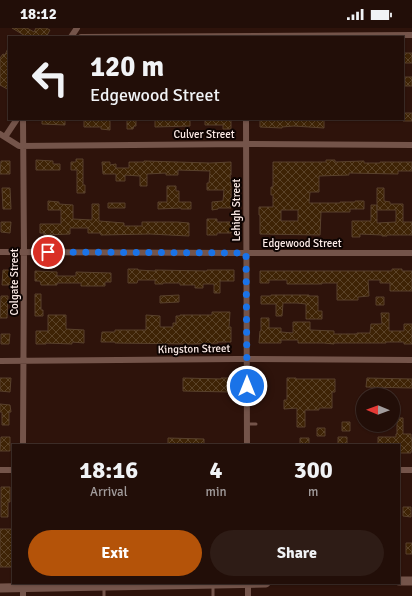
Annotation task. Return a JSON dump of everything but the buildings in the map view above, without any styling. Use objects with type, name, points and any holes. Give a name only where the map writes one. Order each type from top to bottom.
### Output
[{"type":"street","points":[[247,28],[247,36],[412,35]]},
{"type":"street","points":[[3,135],[16,120]]},
{"type":"street","name":"Colgate Street","points":[[23,120],[23,444]]},
{"type":"street","name":"Lehigh Street","points":[[246,120],[247,444]]},
{"type":"street","name":"Culver Street","points":[[3,135],[19,146],[246,144],[412,145]]},
{"type":"street","name":"Edgewood Street","points":[[0,252],[412,253]]},
{"type":"street","name":"Kingston Street","points":[[0,361],[247,359],[412,360]]},
{"type":"street","points":[[0,470],[12,470]]},
{"type":"street","points":[[400,470],[412,470]]},
{"type":"street","points":[[400,581],[412,581]]},
{"type":"street","points":[[0,588],[23,589],[213,584]]},
{"type":"street","points":[[248,584],[248,596]]},
{"type":"lane","points":[[247,424],[256,424]]},
{"type":"lane","points":[[213,584],[213,596]]},
{"type":"lane","points":[[104,586],[104,596]]},
{"type":"route","points":[[48,252],[246,253],[247,386]]}]
